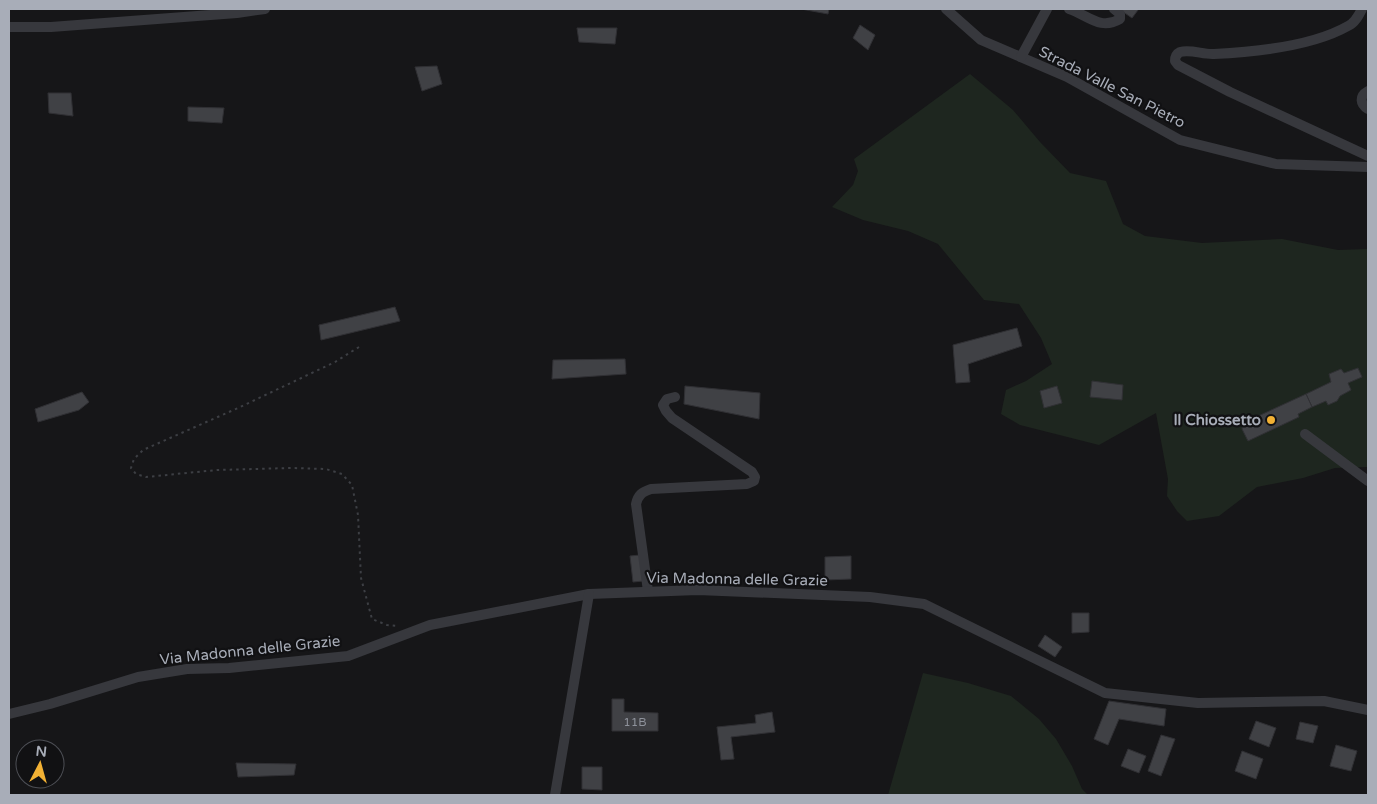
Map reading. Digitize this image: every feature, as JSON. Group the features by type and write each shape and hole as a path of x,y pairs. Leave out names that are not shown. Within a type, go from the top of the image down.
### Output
{"street":[{"path":"9,27 51,27 265,9"},
{"name":"Strada Valle San Pietro","path":"946,9 982,40 1067,77 1180,140 1276,164 1368,167"},
{"path":"1021,57 1047,9"},
{"path":"1069,9 1100,24 1108,24 1120,19 1120,14 1114,9"},
{"path":"1362,9 1350,26 1317,39 1264,50 1212,55 1179,52 1176,55 1175,61 1178,65 1230,92 1368,156"},
{"path":"1368,90 1361,98 1362,103 1368,109"},
{"path":"648,591 636,504 638,497 643,492 651,489 747,484 754,481 755,477 752,472 672,418 664,405 667,399 675,397"},
{"path":"1305,434 1368,481"},
{"name":"Via Madonna delle Grazie","path":"9,714 50,704 138,677 187,669 229,668 348,656 430,625 589,594 698,590 870,597 924,604 1105,693 1198,704 1324,701 1368,710"},
{"path":"555,795 589,594"}],"path":[{"path":"359,347 326,366 238,408 143,450 134,459 130,468 136,474 146,477 216,470 291,468 326,469 342,474 352,485 358,515 361,578 372,619 387,625 404,627 410,632"}],"shaded area":[{"path":"970,74 1013,110 1070,173 1106,181 1123,224 1145,236 1202,243 1282,239 1338,250 1368,249 1368,467 1335,468 1303,478 1257,487 1219,516 1187,521 1177,511 1167,496 1168,479 1156,413 1099,445 1020,425 1001,414 1006,390 1026,381 1052,364 1041,338 1019,304 984,300 938,244 908,231 863,220 832,207 853,185 858,171 854,159"},
{"path":"923,673 968,683 1011,696 1039,719 1056,739 1072,766 1082,789 1088,795 888,795"}],"building":[{"path":"801,9 829,9 828,14"},
{"path":"1119,9 1135,9 1138,10 1132,18"},
{"path":"860,25 875,35 868,50 853,38"},
{"path":"577,28 617,28 615,44 579,42"},
{"path":"437,66 442,84 422,91 415,67"},
{"path":"48,93 71,93 73,116 49,113"},
{"path":"188,107 224,108 222,123 188,121"},
{"path":"395,307 400,321 321,340 319,325"},
{"path":"1017,328 1022,346 968,364 970,382 956,383 953,345"},
{"path":"625,359 626,374 552,379 553,360"},
{"path":"1358,368 1362,377 1348,383 1351,390 1340,396 1337,401 1328,405 1326,401 1312,407 1306,394 1331,382 1329,374 1341,369 1344,373"},
{"path":"1092,381 1123,385 1122,400 1090,397"},
{"path":"685,386 760,393 759,419 684,404"},
{"path":"1057,386 1062,403 1044,408 1040,391"},
{"path":"82,392 89,402 79,410 38,422 35,409"},
{"name":"Il Chiossetto","path":"1306,394 1312,407 1298,414 1299,417 1248,441 1242,429 1243,423"},
{"path":"640,555 643,581 633,582 630,556"},
{"path":"851,556 851,579 825,580 825,557"},
{"path":"1072,613 1089,613 1089,632 1072,633"},
{"path":"1045,635 1062,647 1055,657 1038,646"},
{"path":"612,699 624,699 624,712 658,713 658,731 612,731"},
{"path":"1109,701 1166,709 1164,726 1119,719 1108,745 1094,739"},
{"path":"772,712 775,732 731,737 734,759 721,760 717,727 756,723 755,715"},
{"path":"1256,721 1276,728 1269,747 1249,739"},
{"path":"1300,722 1318,726 1313,743 1296,739"},
{"path":"1161,735 1175,739 1161,776 1148,771"},
{"path":"1336,745 1357,751 1351,771 1330,766"},
{"path":"1128,749 1146,756 1139,773 1121,766"},
{"path":"1242,751 1263,759 1256,779 1235,771"},
{"path":"236,763 296,764 294,775 238,777"},
{"path":"582,767 602,767 602,790 582,789"}],"place":[{"name":"Il Chiossetto","path":"1271,420"}]}
